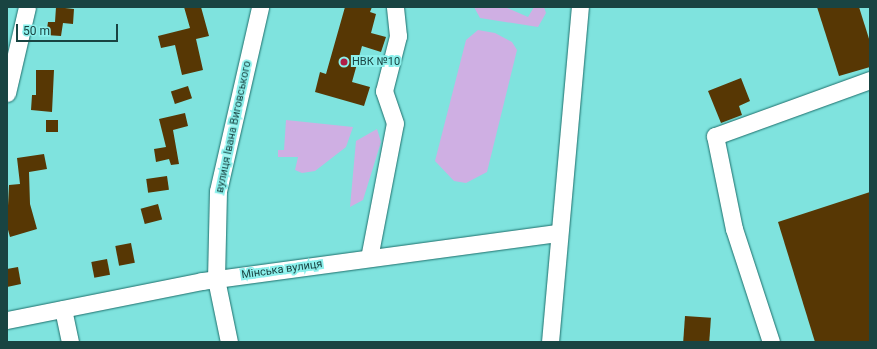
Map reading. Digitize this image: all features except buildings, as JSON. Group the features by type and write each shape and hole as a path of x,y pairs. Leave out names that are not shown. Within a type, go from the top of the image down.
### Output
{"street":[{"path":"7,93 28,7"},
{"name":"вулиця Івана Виговського","path":"229,342 216,279 218,191 260,7"},
{"path":"369,258 395,123 384,91 398,36 395,7"},
{"path":"550,342 558,233 580,7"},
{"path":"771,342 734,229 715,136 870,80"},
{"name":"Мінська вулиця","path":"7,320 216,279 558,233"},
{"path":"63,309 70,342"}],"shaded area":[{"path":"474,7 505,7 528,17 534,7 544,7 546,13 538,27 480,18"},
{"path":"478,30 495,33 512,42 517,50 487,172 466,183 454,181 435,161 466,40"},
{"path":"286,120 353,127 346,147 315,171 302,173 295,170 298,157 278,157 278,150 284,150"},
{"path":"377,129 381,142 363,200 350,207 356,141"}],"place":[{"name":"НВК №10","path":"344,62"}]}
